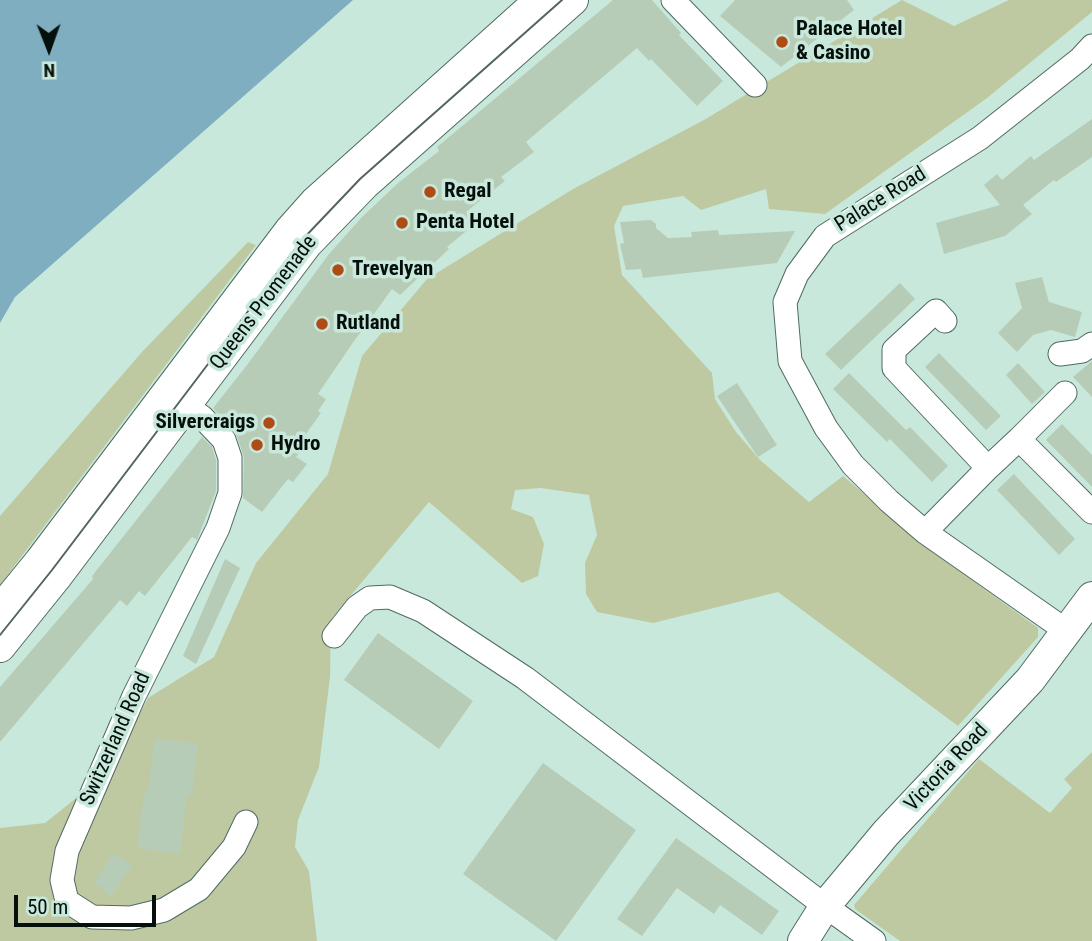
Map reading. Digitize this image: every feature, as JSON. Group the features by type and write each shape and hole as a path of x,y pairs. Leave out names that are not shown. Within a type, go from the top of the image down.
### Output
{"main road":[{"name":"Queens Promenade","path":"0,647 58,575 290,230 315,202 540,0"},
{"name":"Queens Promenade","path":"0,610 332,217 394,157 573,0"},
{"name":"Victoria Road","path":"803,941 825,906 886,833 1030,680 1092,597"}],"street":[{"path":"673,0 755,85"},
{"name":"Palace Road","path":"1068,632 925,532 853,465 826,428 790,361 785,302 797,274 825,236 980,138 1080,60 1092,46"},
{"path":"945,321 936,311 894,350 894,368 988,468"},
{"path":"1060,354 1082,351 1092,344"},
{"path":"925,532 1065,393"},
{"name":"Switzerland Road","path":"176,400 202,417 224,440 230,458 230,493 218,528 134,696 67,851 62,880 67,901 92,917 131,918 164,910 199,889 234,847 246,822"},
{"path":"1019,439 1092,512"},
{"path":"334,636 356,607 370,598 390,597 424,611 525,678 874,941"}],"green space":[{"path":"902,0 954,26 1009,0 1092,0 1092,12 987,98 825,214 769,209 766,189 701,210 683,196 623,206 614,226 622,275 712,373 715,399 736,432 760,460 809,502 843,476 929,549 1038,628 1038,637 958,726 778,592 653,623 597,612 586,594 585,563 597,535 589,495 541,488 515,490 511,509 533,517 544,544 538,576 522,583 429,502 331,619 330,677 319,767 298,820 295,847 309,871 317,941 0,941 0,828 45,823 110,771 148,698 214,657 256,563 328,474 362,356 427,279 573,189 704,120"},
{"path":"248,242 256,245 0,585 0,516 142,352"},
{"path":"1092,752 1092,941 900,941 855,909 854,905 979,759 1050,813 1072,788 1064,779"}],"water":[{"path":"0,0 353,0 15,297 0,323"}],"building":[{"path":"613,0 652,0 681,33 679,35 723,81 697,106 637,48 526,142 534,152 501,177 505,181 466,212 475,224 447,247 449,249 400,295 392,289 352,344 318,394 326,399 318,411 321,413 303,438 308,442 296,457 307,464 293,482 288,479 262,512 243,498 244,458 237,436 213,408 329,254 361,218 398,183 439,151 437,147"},
{"name":"Palace Hotel & Casino","path":"735,0 847,0 854,10 781,67 720,16"},
{"path":"1092,119 1092,157 1056,182 1054,180 1023,205 1032,214 1005,236 944,254 936,223 1000,205 984,185 997,174 1002,180 1031,156 1034,160"},
{"path":"651,220 668,238 692,237 691,232 718,230 719,235 795,231 777,263 643,278 641,269 626,270 620,244 624,243 620,222"},
{"path":"1042,277 1049,302 1082,312 1075,337 1051,330 1033,335 1017,352 998,333 1022,308 1015,283"},
{"path":"900,283 915,299 841,370 825,354"},
{"path":"939,353 1001,416 986,430 925,367"},
{"path":"1092,361 1092,397 1073,377"},
{"path":"1018,363 1045,392 1032,404 1006,375"},
{"path":"849,373 906,430 910,427 948,466 932,482 890,439 887,442 833,389"},
{"path":"737,383 777,445 758,457 717,396"},
{"path":"1062,424 1092,455 1092,487 1046,440"},
{"path":"202,437 212,447 216,460 216,491 197,540 192,537 145,596 139,591 127,606 120,600 0,742 0,687 93,579 92,576"},
{"path":"1014,474 1075,539 1059,555 997,490"},
{"path":"225,559 240,568 196,664 183,656"},
{"path":"378,633 473,701 439,749 344,680"},
{"path":"155,738 198,744 192,796 187,796 180,854 137,848"},
{"path":"543,763 636,830 556,941 463,874"},
{"path":"676,838 779,911 762,935 720,905 714,914 677,888 642,936 617,919"},
{"path":"114,853 132,865 111,897 94,882"}],"tram line":[{"path":"0,635 302,240 360,179 562,0"}],"place":[{"name":"Palace Hotel & Casino","path":"782,42"},
{"name":"Regal","path":"430,192"},
{"name":"Penta Hotel","path":"402,223"},
{"name":"Trevelyan","path":"338,270"},
{"name":"Rutland","path":"322,324"},
{"name":"Silvercraigs","path":"269,423"},
{"name":"Hydro","path":"257,445"}]}
